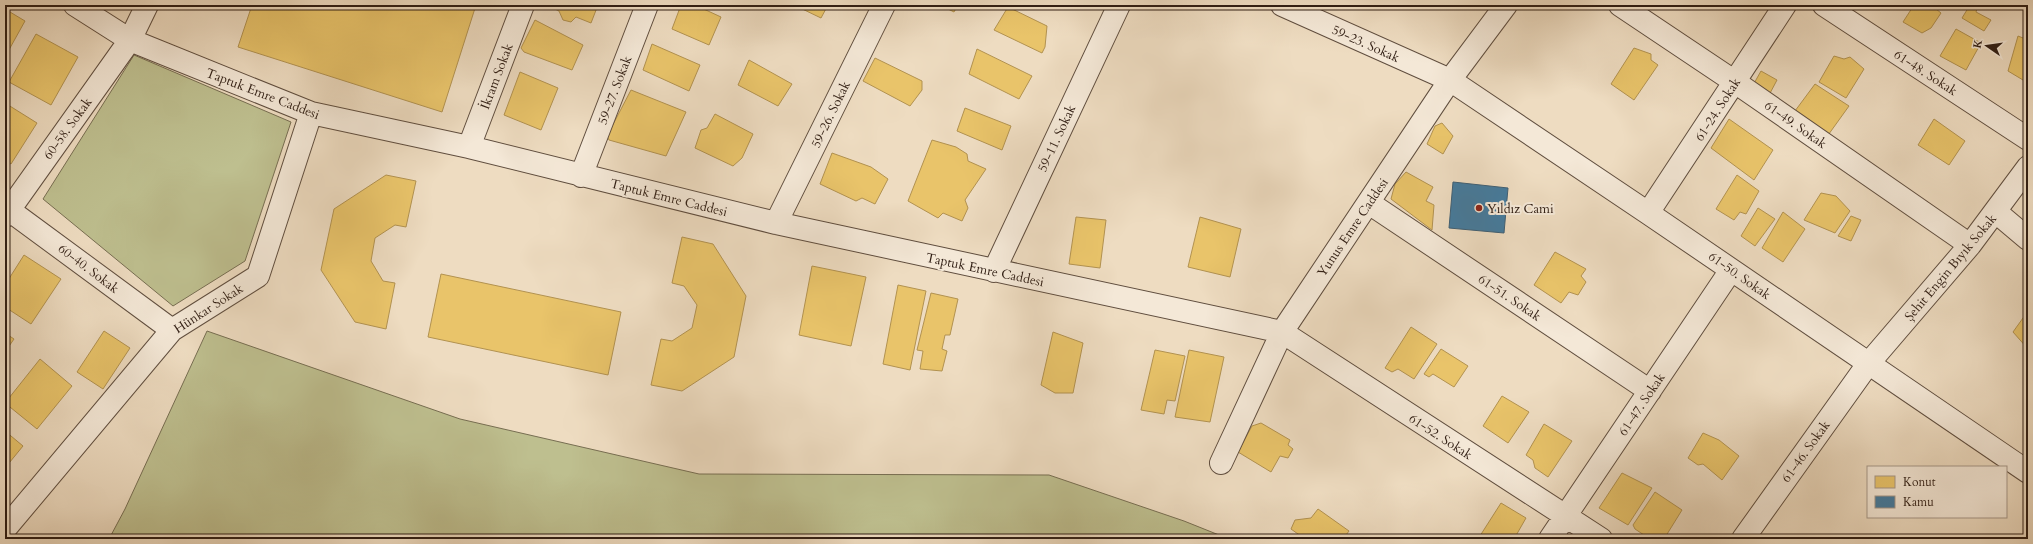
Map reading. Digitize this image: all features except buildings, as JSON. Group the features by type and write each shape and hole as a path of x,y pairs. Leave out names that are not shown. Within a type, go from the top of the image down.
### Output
{"street":[{"name":"Taptuk Emre Caddesi","path":"75,5 130,40 311,113 469,147 581,176 776,223 1282,332"},
{"name":"60-58. Sokak","path":"6,211 130,40 147,5"},
{"name":"İkram Sokak","path":"469,147 523,5"},
{"name":"59-27. Sokak","path":"581,176 647,5"},
{"name":"59-26. Sokak","path":"776,223 884,5"},
{"name":"59-11. Sokak","path":"994,271 1118,5"},
{"name":"59-23. Sokak","path":"1282,5 1450,80"},
{"name":"Yunus Emre Caddesi","path":"1221,463 1282,332 1450,80 1506,5"},
{"name":"61-49. Sokak","path":"1620,5 1735,82 1970,245"},
{"name":"61-24. Sokak","path":"1648,213 1786,5"},
{"name":"61-48. Sokak","path":"1824,5 2028,139"},
{"name":"61-50. Sokak","path":"1450,80 2028,472"},
{"name":"Hünkar Sokak","path":"5,529 172,330 258,276 311,113"},
{"name":"Şehit Engin Bıyık Sokak","path":"1868,364 1970,245 2028,168"},
{"name":"61-51. Sokak","path":"1369,203 1650,390"},
{"name":"60-40. Sokak","path":"6,211 172,330"},
{"path":"1996,212 2028,239"},
{"name":"61-47. Sokak","path":"1550,539 1731,270"},
{"name":"61-52. Sokak","path":"1282,332 1601,539"},
{"name":"61-46. Sokak","path":"1743,539 1868,364"}],"green space":[{"path":"134,55 291,122 245,261 173,306 43,199"},
{"path":"207,331 460,419 699,474 1049,475 1184,521 1229,539 109,539 125,509"}],"place":[{"name":"Yıldız Cami","path":"1479,208"}]}
